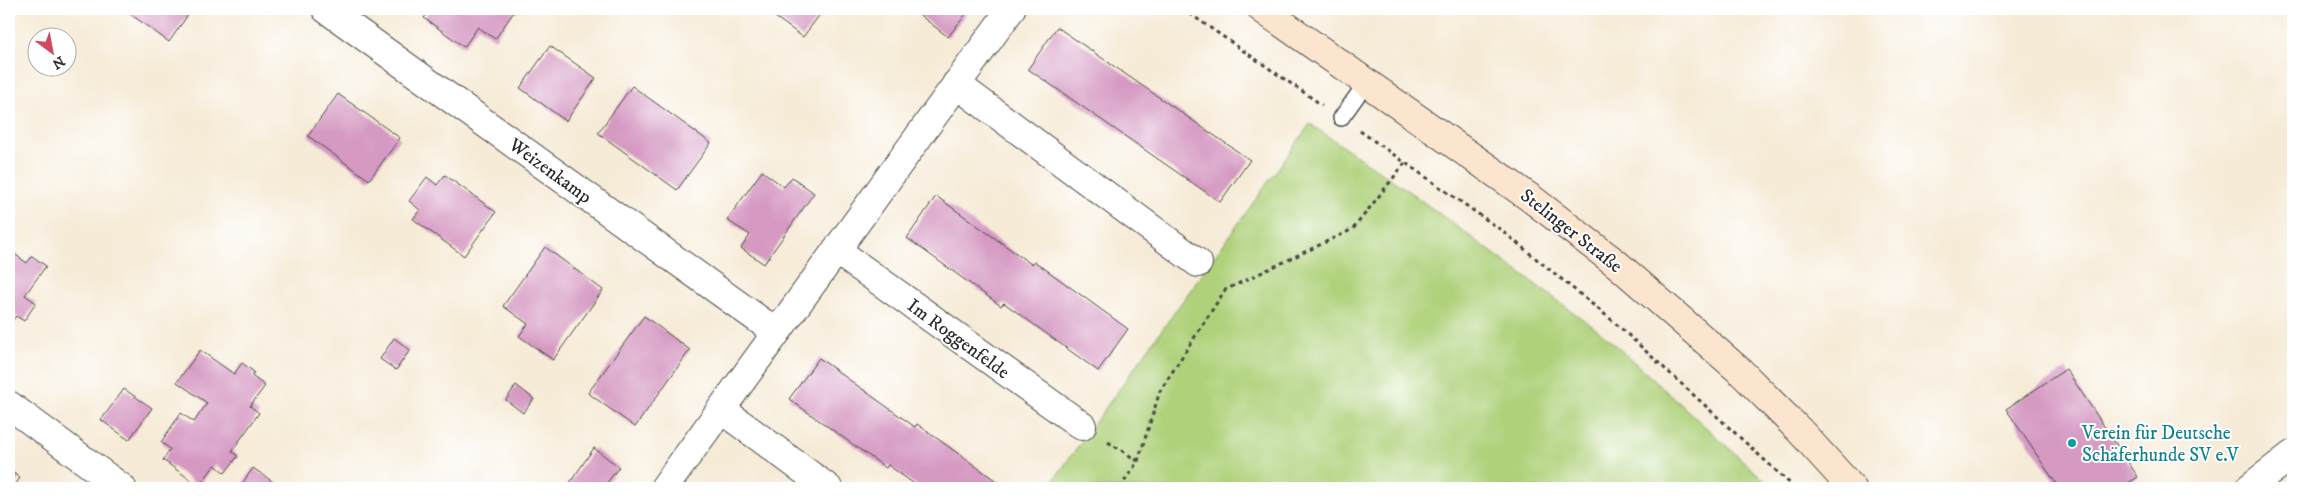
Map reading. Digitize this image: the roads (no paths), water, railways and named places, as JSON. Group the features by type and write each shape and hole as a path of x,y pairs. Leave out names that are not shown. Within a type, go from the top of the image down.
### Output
{"main road":[{"name":"Stelinger Straße","path":"1262,9 1529,197 1617,264 1741,372 1800,431 1852,488"}],"street":[{"name":"Weizenkamp","path":"326,9 776,332"},
{"path":"664,488 1011,9"},
{"path":"956,84 1198,263"},
{"name":"Im Roggenfelde","path":"836,250 1082,426"},
{"path":"9,405 108,484"},
{"path":"722,410 828,488"},
{"path":"2249,488 2293,454"}],"lane":[{"path":"1341,118 1367,82"}],"place":[{"name":"Verein für Deutsche Schäferhunde SV e.V","path":"2072,443"}]}
